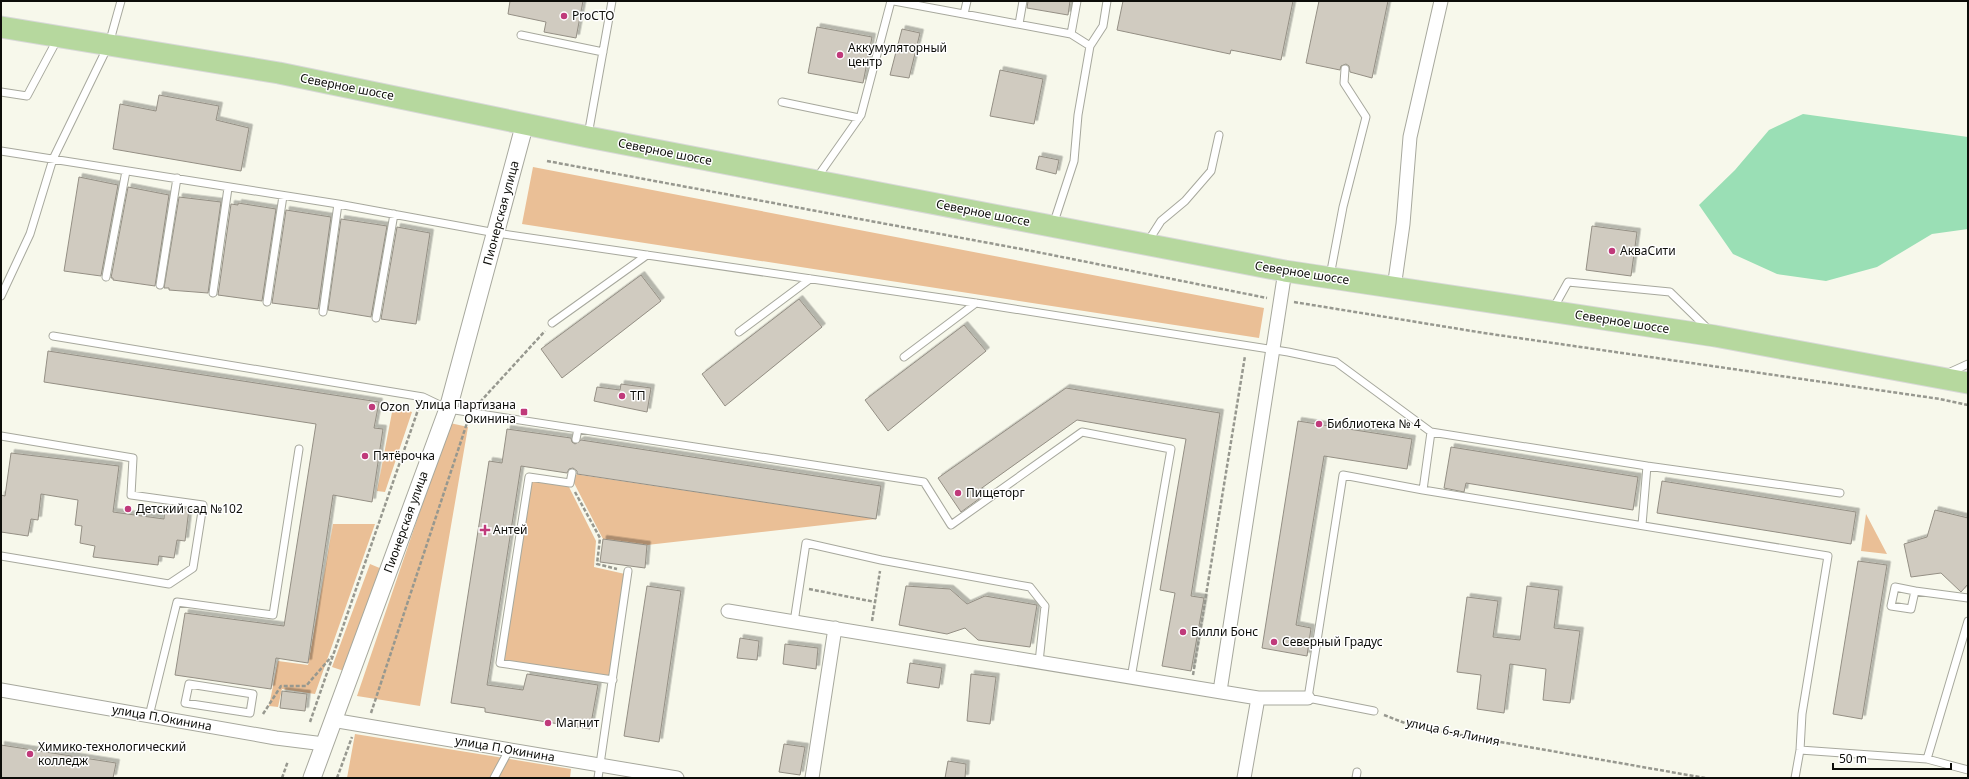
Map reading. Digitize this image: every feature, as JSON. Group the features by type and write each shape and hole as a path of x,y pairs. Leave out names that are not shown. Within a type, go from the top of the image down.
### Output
{"main road":[{"name":"Северное шоссе","path":"1,27 278,73 588,137 1285,271 1715,336 1968,384"}],"street":[{"path":"1394,288 1403,224 1410,137 1441,1"},
{"name":"Пионерская улица","path":"312,778 332,720 448,409 525,123"},
{"path":"1220,692 1285,271"},
{"path":"728,611 1258,698 1308,698"},
{"path":"812,778 835,628"},
{"name":"улица П.Окинина","path":"1,690 276,738 324,744"},
{"path":"1244,778 1258,698"},
{"name":"улица П.Окинина","path":"332,720 508,750 599,772 677,778"}],"lane":[{"path":"1,296 30,234 53,159 109,44 121,1"},
{"path":"588,137 612,1"},
{"path":"815,181 859,118 892,1 909,2 1071,34 1090,46"},
{"path":"964,14 967,1"},
{"path":"1019,24 1023,1"},
{"path":"1071,34 1077,1"},
{"path":"1053,227 1074,161 1078,115 1090,46 1103,26 1107,1"},
{"path":"521,35 603,52"},
{"path":"1,92 26,96 60,36"},
{"path":"1330,278 1343,207 1366,117 1344,83 1344,69"},
{"path":"782,102 859,118"},
{"path":"1145,244 1161,221 1185,201 1211,171 1218,135"},
{"path":"1,151 177,178 228,188 338,204 496,233 976,303 1272,350 1336,362 1431,432 1647,466 1840,493"},
{"path":"106,277 126,171"},
{"path":"160,285 177,178"},
{"path":"213,294 228,188"},
{"path":"268,302 284,196"},
{"path":"323,312 338,204"},
{"path":"376,318 394,214"},
{"path":"552,323 647,255"},
{"path":"739,332 810,279"},
{"path":"1551,312 1568,282 1670,292 1715,336"},
{"path":"904,357 976,303"},
{"path":"53,336 423,397 448,409 924,482 952,525 1082,432 1171,449 1131,678"},
{"path":"1937,377 1968,364"},
{"path":"576,439 578,429"},
{"path":"1423,490 1431,432"},
{"path":"1,436 133,458 131,495 203,505 193,568 169,584 1,556"},
{"path":"149,716 177,602 273,616 299,449"},
{"path":"1642,525 1647,466"},
{"path":"572,474 570,483 529,477 500,663 613,680"},
{"path":"1374,711 1308,698 1343,475 1423,490 1828,556 1802,714 1800,750 1795,778"},
{"path":"794,622 806,543 881,560 1030,588 1045,606 1039,662"},
{"path":"599,772 628,571"},
{"path":"1915,591 1968,598"},
{"path":"1927,759 1968,622"},
{"path":"189,684 253,694 250,713 186,703 189,684"},
{"path":"494,778 508,750"},
{"path":"1800,750 1927,759 1968,770"}],"path":[{"path":"547,161 1032,250 1281,300 1484,333 1940,399 1968,406"},
{"path":"370,714 471,412 552,323"},
{"path":"1192,687 1246,346"},
{"path":"310,722 423,397"},
{"path":"570,483 600,538 597,564 628,571"},
{"path":"870,634 881,560"},
{"path":"799,587 875,602"},
{"path":"263,714 282,686 306,686 334,654"},
{"name":"улица 6-я Линия","path":"1374,711 1415,727 1705,778"},
{"path":"337,778 354,732"},
{"path":"282,778 288,761"}],"shaded area":[{"path":"1803,114 1968,137 1968,229 1932,234 1877,267 1826,281 1777,274 1733,254 1699,205 1735,170 1769,130"},
{"path":"533,167 1264,308 1259,338 522,224"},
{"path":"393,407 412,412 385,492 377,491"},
{"path":"450,423 468,427 420,706 357,696"},
{"path":"574,474 876,519 647,545 603,539 573,481"},
{"path":"531,480 568,485 596,541 594,567 625,574 610,677 503,661"},
{"path":"1866,514 1887,554 1861,551"},
{"path":"333,524 375,524 315,694 282,689 278,707 269,706 278,661 308,665"},
{"path":"370,564 382,569 344,671 332,667"},
{"path":"355,734 571,769 570,778 347,778"}],"building":[{"name":"ProСТО","path":"510,1 583,1 576,38 544,32 546,22 508,14"},
{"path":"1028,1 1070,1 1068,15 1027,8"},
{"path":"1123,1 1293,1 1281,60 1231,50 1230,54 1117,30"},
{"path":"1319,1 1388,1 1372,78 1350,72 1349,66 1346,64 1341,66 1340,70 1306,63"},
{"path":"817,27 872,37 863,83 808,73"},
{"path":"902,29 920,33 909,78 890,75"},
{"path":"1000,70 1043,79 1034,124 990,116"},
{"path":"159,95 219,106 216,120 249,128 241,171 113,149 120,104 156,111"},
{"path":"1039,156 1059,160 1056,174 1036,169"},
{"path":"79,177 118,185 101,276 64,271"},
{"path":"128,187 169,195 155,286 113,280 113,278 111,278"},
{"path":"179,197 221,202 208,293 169,290 169,288 164,288"},
{"path":"238,203 276,209 262,301 218,295 231,204 238,205"},
{"path":"286,210 331,217 318,309 272,303"},
{"path":"341,219 387,226 371,317 328,310"},
{"name":"АкваСити","path":"1592,226 1637,232 1631,276 1586,270"},
{"path":"397,227 430,233 416,324 381,319"},
{"path":"641,275 661,301 562,378 541,349"},
{"path":"799,299 822,327 725,406 702,374"},
{"path":"964,325 986,351 888,431 865,400"},
{"path":"48,351 379,402 374,428 383,429 372,502 333,495 308,663 276,658 271,689 175,675 185,613 284,626 316,424 44,382"},
{"name":"ТП","path":"621,384 651,388 647,412 594,401 597,387 620,390"},
{"path":"1066,388 1220,413 1191,596 1204,598 1191,671 1162,666 1175,593 1160,590 1186,439 1077,420 979,490 983,496 961,512 938,478"},
{"path":"1298,421 1412,439 1407,469 1324,456 1296,625 1311,628 1307,656 1262,648"},
{"path":"507,429 571,438 572,442 575,444 581,440 881,486 876,519 577,474 577,471 573,468 569,469 567,473 521,466 487,685 523,690 527,674 598,685 590,729 485,712 485,708 451,703 489,461 502,463"},
{"path":"1451,447 1638,477 1633,510 1466,483 1464,492 1444,488"},
{"path":"11,453 119,466 113,512 164,519 165,506 189,509 185,541 177,540 174,558 159,556 158,565 93,557 95,546 80,543 82,526 75,525 78,500 41,494 38,520 31,519 28,536 1,532 1,495 5,496"},
{"path":"1662,481 1856,512 1851,544 1657,513"},
{"path":"1935,510 1968,518 1968,584 1961,592 1941,573 1911,577 1904,544 1927,537"},
{"path":"603,539 647,545 645,568 600,562"},
{"path":"1858,561 1887,565 1862,719 1833,714"},
{"path":"647,586 681,591 659,742 624,736"},
{"path":"906,586 950,589 967,604 985,596 1037,605 1030,647 978,640 965,628 947,634 899,625"},
{"path":"1527,586 1559,590 1554,628 1580,631 1570,703 1543,700 1546,669 1510,664 1504,713 1477,709 1481,675 1457,672 1467,597 1498,601 1493,637 1520,640"},
{"path":"740,638 759,641 757,660 737,658"},
{"path":"785,644 818,648 816,669 783,664"},
{"path":"910,663 942,668 939,688 907,683"},
{"path":"971,674 996,677 990,724 967,721"},
{"path":"282,691 307,694 305,711 280,708"},
{"path":"784,744 805,747 800,775 779,772"},
{"name":"Химико-технологический колледж","path":"1,745 116,763 113,778 1,778"},
{"path":"948,761 966,764 965,778 945,778"}],"place":[{"name":"ProСТО","path":"564,16"},
{"name":"Аккумуляторный центр","path":"840,55"},
{"name":"АкваСити","path":"1612,251"},
{"name":"ТП","path":"622,396"},
{"name":"Ozon","path":"372,407"},
{"name":"Улица Партизана Окинина","path":"524,412"},
{"name":"Библиотека № 4","path":"1319,424"},
{"name":"Пятёрочка","path":"365,456"},
{"name":"Пищеторг","path":"958,493"},
{"name":"Детский сад №102","path":"128,509"},
{"name":"Антей","path":"485,530"},
{"name":"Билли Бонс","path":"1183,632"},
{"name":"Северный Градус","path":"1274,642"},
{"name":"Магнит","path":"548,723"},
{"name":"Химико-технологический колледж","path":"30,754"}]}
